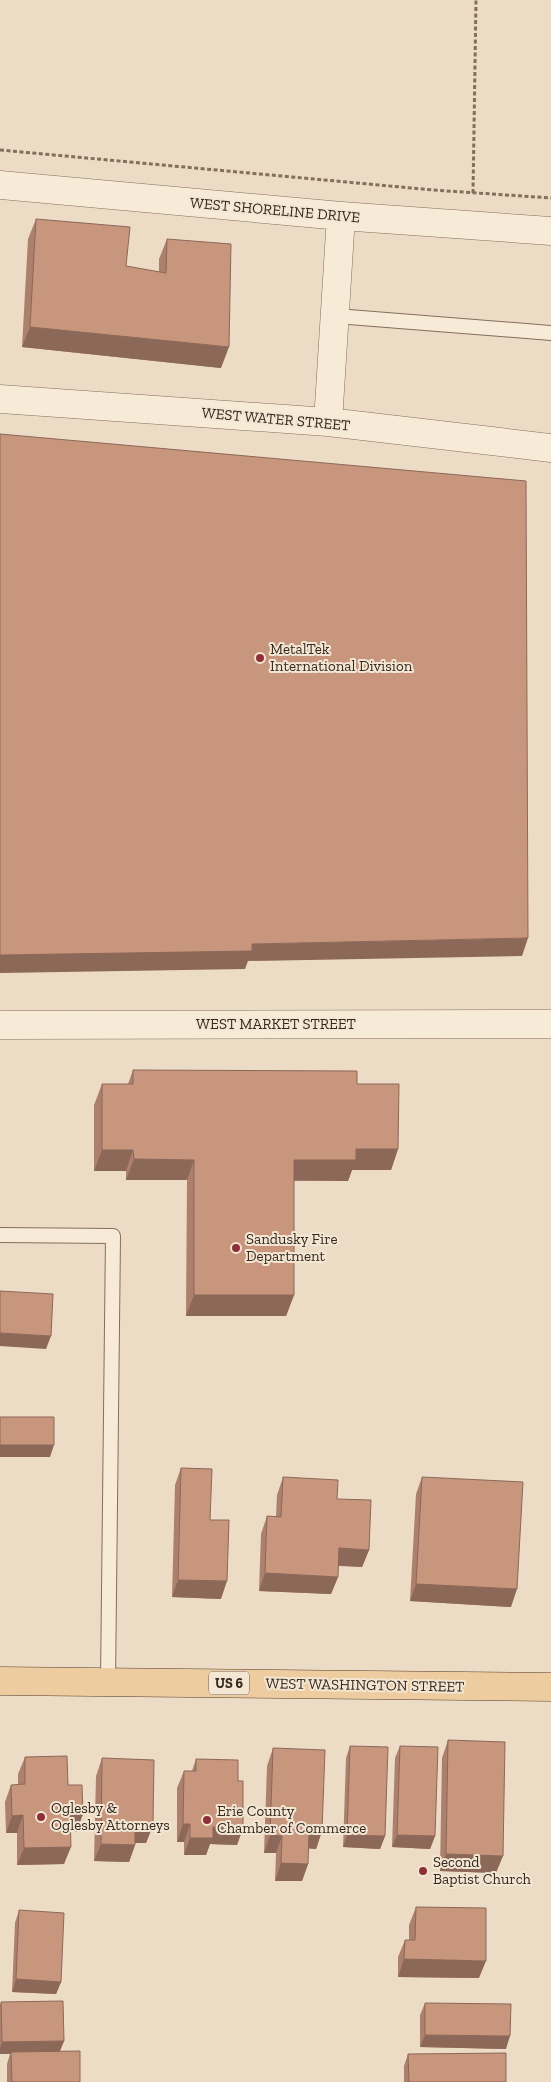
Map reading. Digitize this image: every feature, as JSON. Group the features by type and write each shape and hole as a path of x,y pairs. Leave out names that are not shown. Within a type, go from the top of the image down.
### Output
{"main road":[{"name":"WEST WASHINGTON STREET","path":"0,1681 551,1687"}],"street":[{"name":"WEST SHORELINE DRIVE","path":"0,185 341,216 551,231"},
{"path":"328,422 341,216"},
{"name":"WEST WATER STREET","path":"0,398 328,422 551,448"},
{"name":"WEST MARKET STREET","path":"0,1025 551,1024"}],"lane":[{"path":"336,316 551,333"},
{"path":"0,1235 113,1236 108,1682"}],"path":[{"path":"473,193 476,0"},
{"path":"0,150 473,193 551,198"}],"building":[{"path":"36,219 130,227 126,266 166,273 167,239 231,244 229,347 30,327"},
{"name":"MetalTek International Division","path":"0,434 526,481 528,938 252,944 252,951 0,955"},
{"name":"Sandusky Fire Department","path":"133,1070 357,1071 357,1084 399,1084 398,1149 356,1149 356,1160 294,1160 294,1295 194,1295 194,1160 134,1159 133,1150 102,1150 102,1084 133,1084"},
{"path":"0,1291 53,1294 51,1336 0,1333"},
{"path":"0,1417 54,1417 54,1445 0,1445"},
{"path":"181,1468 212,1469 210,1520 229,1520 227,1581 178,1580"},
{"path":"283,1477 338,1480 337,1499 371,1500 369,1550 339,1548 338,1577 265,1573 267,1516 281,1517"},
{"path":"422,1477 523,1482 517,1589 416,1584"},
{"path":"448,1740 505,1742 503,1856 446,1854"},
{"path":"350,1746 388,1747 385,1836 347,1835"},
{"path":"400,1746 438,1747 435,1836 397,1835"},
{"path":"273,1748 325,1750 322,1831 309,1831 308,1864 281,1863 282,1836 270,1835"},
{"name":"Oglesby & Oglesby Attorneys","path":"67,1756 68,1785 82,1785 83,1814 70,1815 71,1847 24,1848 23,1815 12,1816 11,1785 25,1784 25,1757"},
{"path":"102,1758 154,1760 153,1825 135,1825 135,1845 101,1844"},
{"name":"Erie County Chamber of Commerce","path":"196,1759 238,1760 238,1781 243,1781 243,1828 213,1827 213,1838 190,1838 190,1824 183,1824 184,1771 196,1771"},
{"path":"416,1907 486,1908 486,1961 404,1959 405,1940 415,1940"},
{"path":"19,1910 64,1913 61,1982 16,1979"},
{"path":"63,2001 64,2041 2,2042 1,2002"},
{"path":"425,2003 511,2004 510,2036 425,2035"},
{"path":"80,2051 80,2082 12,2082 11,2052"},
{"path":"506,2053 506,2082 409,2082 408,2054"}],"place":[{"name":"MetalTek International Division","path":"260,658"},
{"name":"Sandusky Fire Department","path":"236,1248"},
{"name":"Oglesby & Oglesby Attorneys","path":"41,1817"},
{"name":"Erie County Chamber of Commerce","path":"207,1820"},
{"name":"Second Baptist Church","path":"423,1871"}]}
